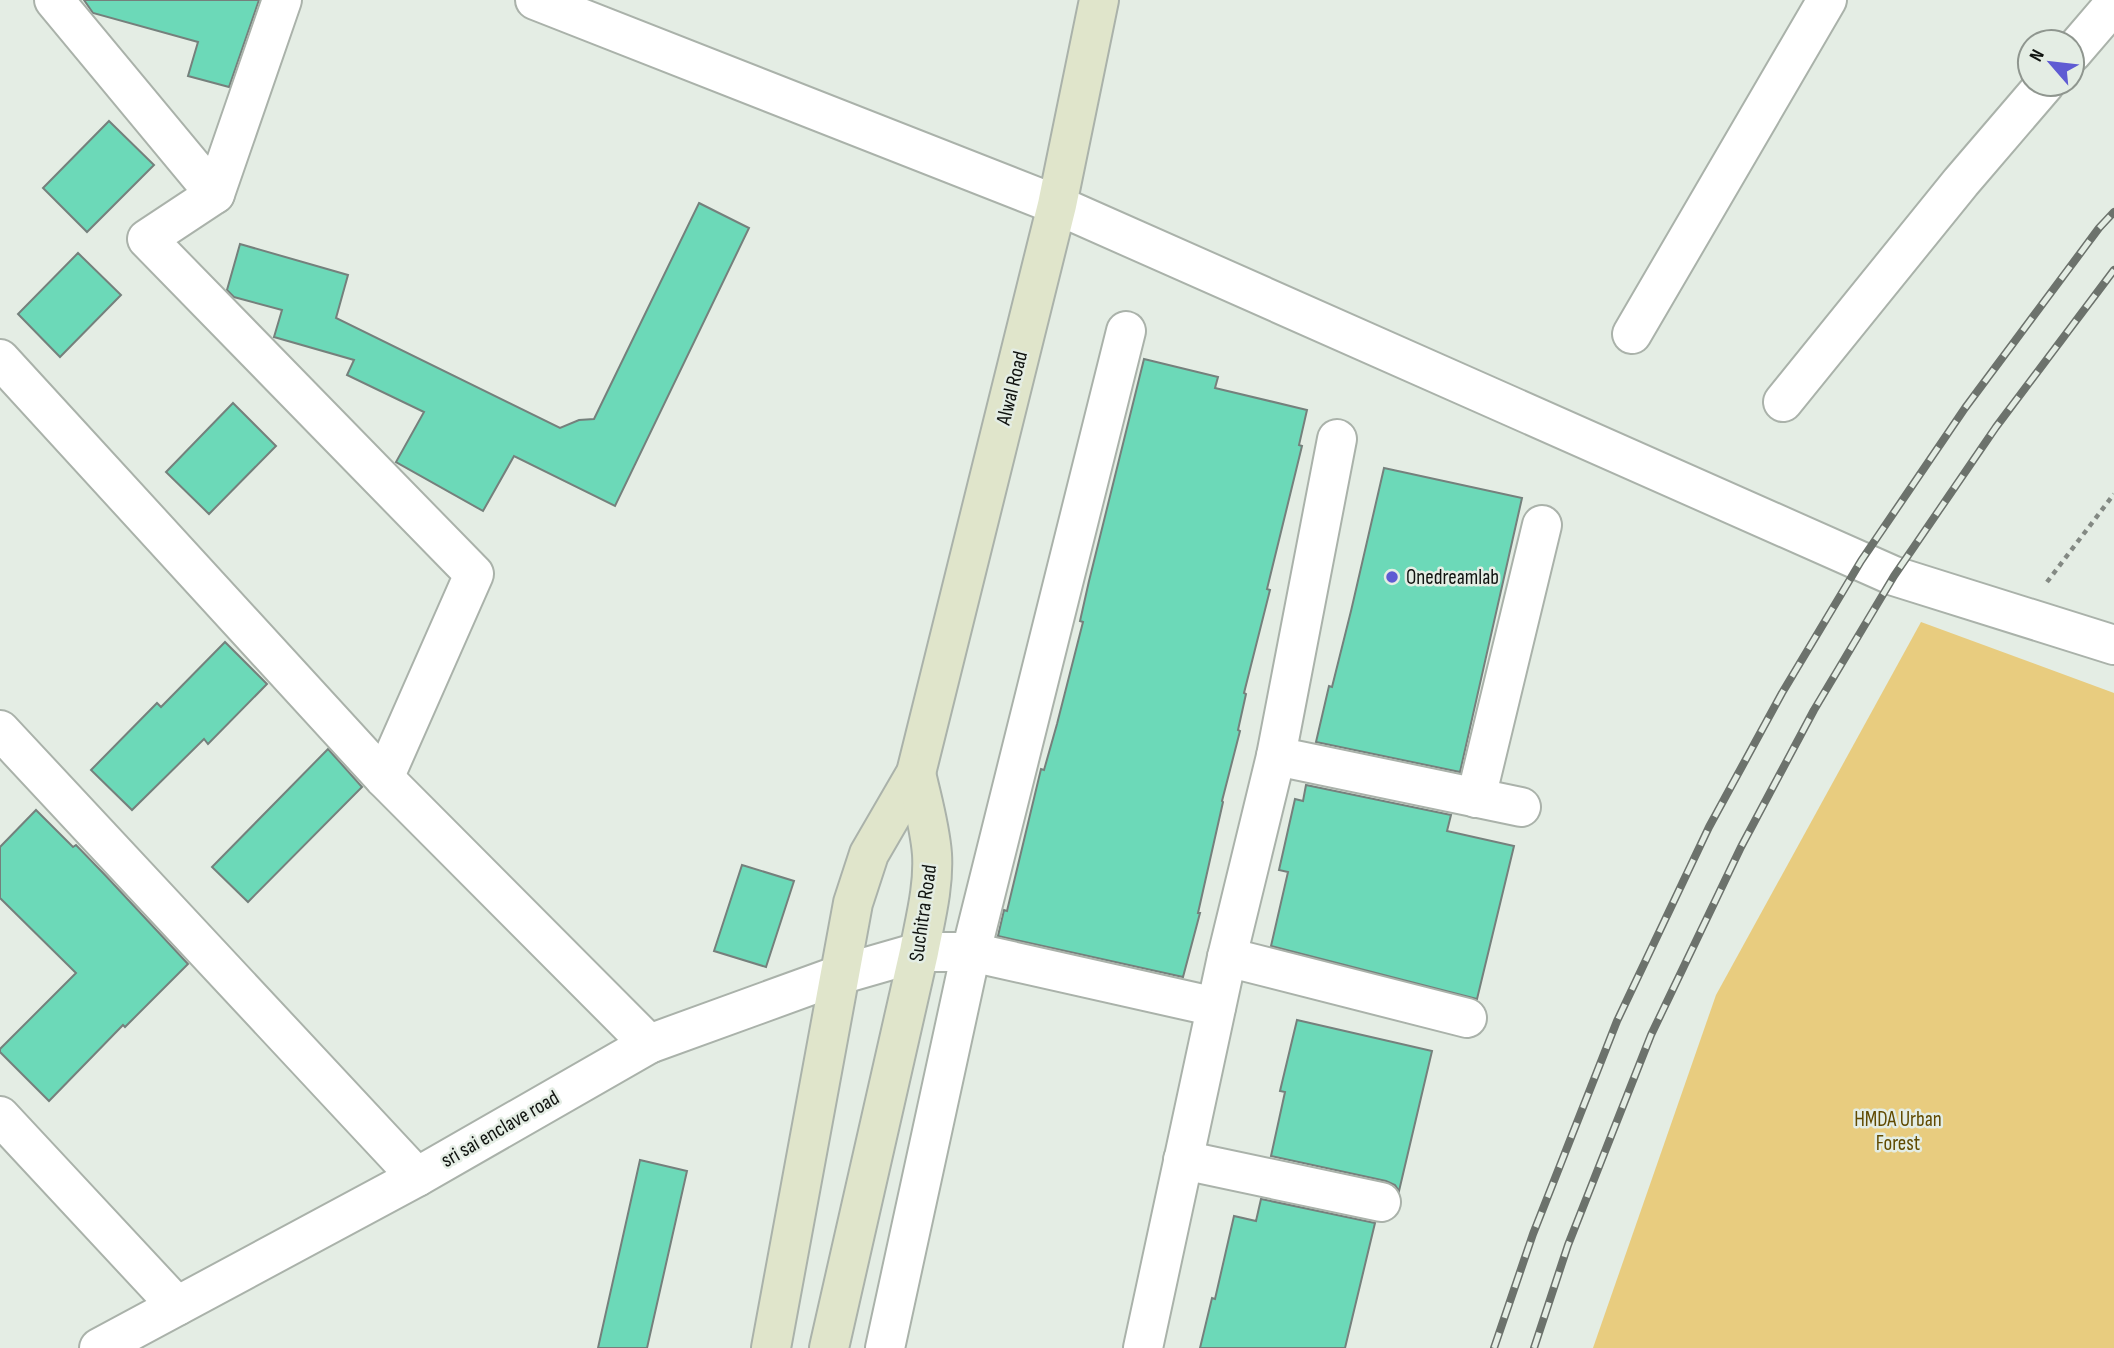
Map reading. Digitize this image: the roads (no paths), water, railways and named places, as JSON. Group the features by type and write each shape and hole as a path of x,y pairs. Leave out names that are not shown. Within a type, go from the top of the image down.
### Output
{"main road":[{"name":"Alwal Road","path":"916,773 1057,205 1099,0"},
{"name":"Suchitra Road","path":"829,1348 930,894 932,856 928,823 916,773"},
{"path":"771,1348 853,904 869,854 916,773"}],"street":[{"path":"54,0 215,194"},
{"path":"282,0 215,194 147,239 474,574 384,778"},
{"path":"535,0 1057,205 1894,576 2114,645"},
{"path":"1632,334 1827,0"},
{"path":"2086,36 2114,4"},
{"path":"1783,402 1961,182 2033,98"},
{"path":"885,1348 971,952 1126,331"},
{"path":"0,359 384,778 649,1044"},
{"path":"1143,1348 1227,957 1276,757 1337,439"},
{"path":"1476,798 1542,525"},
{"path":"0,730 417,1177"},
{"path":"1276,757 1521,807"},
{"name":"sri sai enclave road","path":"99,1348 417,1177 649,1044 839,975 919,952 971,952 1216,1007"},
{"path":"1227,957 1466,1018"},
{"path":"0,1116 177,1306"},
{"path":"1183,1160 1381,1202"}],"railway":[{"path":"1494,1348 1533,1234 1617,1021 1709,827 1782,693 1861,561 1965,408 2099,228 2114,212"},
{"path":"1534,1348 1568,1245 1651,1035 1741,847 1814,710 1894,576 1996,427 2114,270"}],"place":[{"name":"Onedreamlab","path":"1392,577"}],"park label":[{"name":"HMDA Urban Forest","path":"1898,1131"}]}
